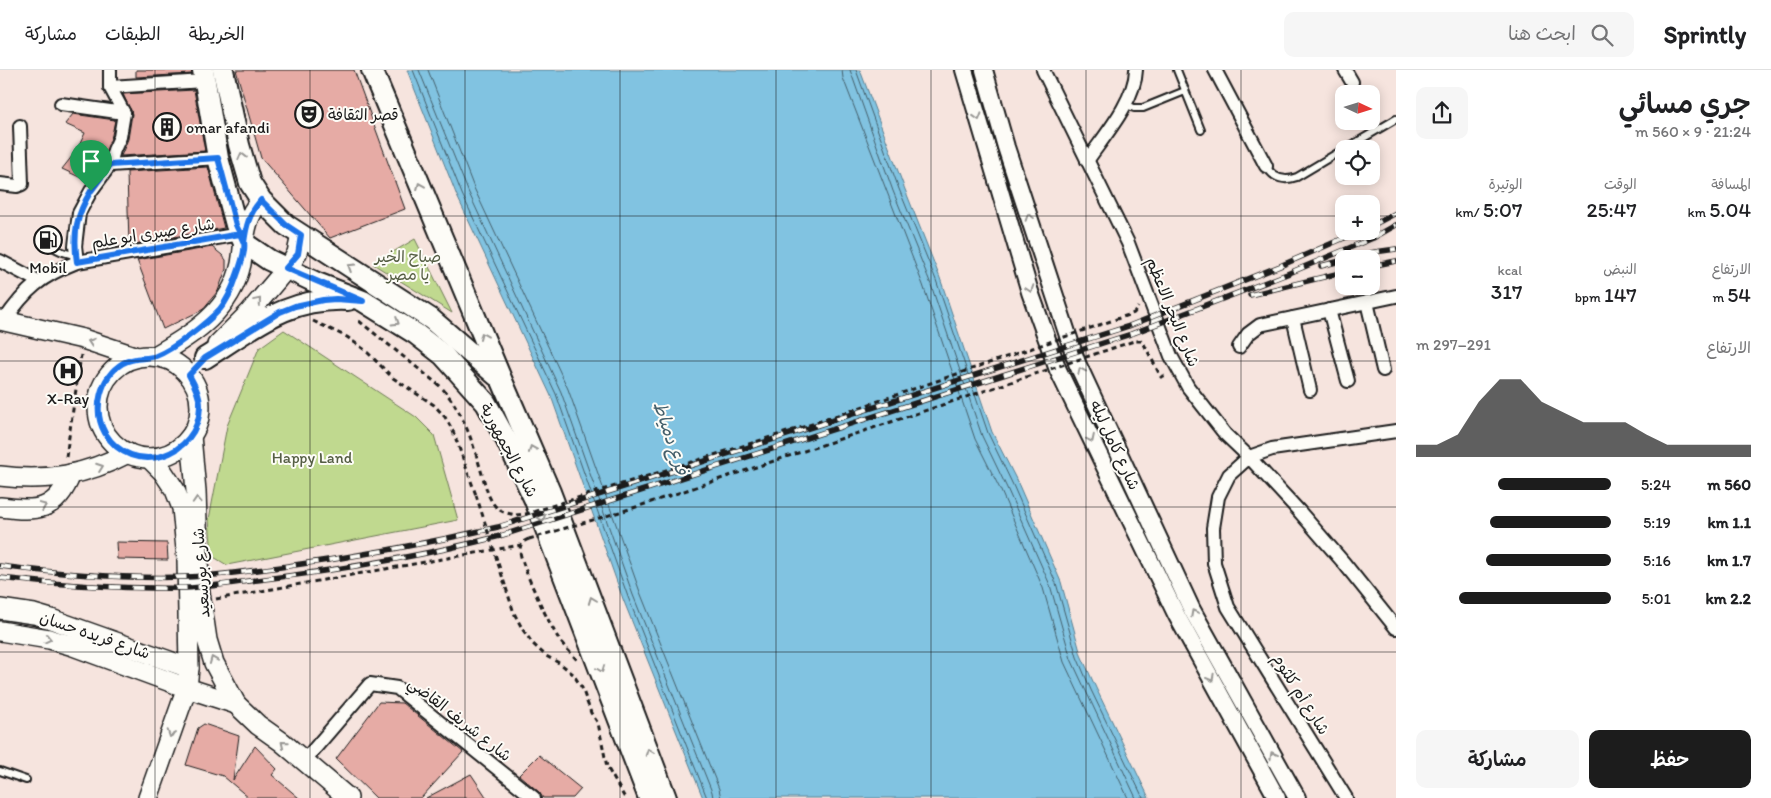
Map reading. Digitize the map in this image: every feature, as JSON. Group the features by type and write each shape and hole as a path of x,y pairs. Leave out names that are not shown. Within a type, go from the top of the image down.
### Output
{"main road":[{"name":"شارع الجمهورية","path":"223,70 244,165 250,183 261,200 286,225 431,319 460,342 502,381 550,492 666,798"},
{"path":"372,70 502,381"},
{"path":"204,76 218,158 236,225 242,239"},
{"path":"2,321 83,339 146,357 174,362 189,375 197,389 200,405 198,421 191,436 179,448 165,456 138,457 115,445 105,432 99,418 98,402 102,387 110,374 122,363 146,357 190,334 221,308 233,288 240,267 242,239 247,220 252,209 261,200"},
{"path":"189,375 249,313 298,254 301,235"},
{"name":"شارع الجمهورية","path":"242,239 269,260 358,309 416,334 443,355 486,404 507,441 534,498 649,798"},
{"path":"205,358 266,319 295,306 329,300 358,309"},
{"name":"شارع بورسعيد","path":"191,436 196,491 198,581 201,602 210,654 236,704"},
{"path":"0,476 38,478 86,472 108,464 128,453"},
{"name":"شارع بورسعيد","path":"148,798 187,688 189,668 187,559 182,508 175,490 163,472 149,458"},
{"path":"0,507 28,510 43,507 56,500 66,488 67,475"},
{"name":"شارع فريده حسان","path":"0,609 34,614 189,668"},
{"name":"شارع فريده حسان","path":"0,631 49,639 73,646 236,704"},
{"path":"236,704 258,725 348,798"}],"street":[{"path":"77,258 76,228 79,213 91,191 110,165 120,136 124,113 110,88 110,70"},
{"name":"شارع كامل ليله","path":"964,70 1030,292 1058,370 1177,616 1277,798"},
{"name":"شارع كامل ليله","path":"984,70 1006,147 1077,364 1192,610 1297,798"},
{"name":"شارع البحر الاعظم","path":"1043,70 1128,243 1168,348 1188,387 1225,434 1250,457 1344,563 1396,628"},
{"path":"1087,161 1125,104 1134,84 1136,70"},
{"path":"1215,70 1266,166"},
{"path":"1345,70 1352,82"},
{"path":"110,88 204,76"},
{"path":"61,104 124,113"},
{"path":"0,184 17,186 22,184 20,126"},
{"path":"110,165 218,158"},
{"name":"شارع صبرى ابو علم","path":"2,321 19,299 38,281 77,258 242,239"},
{"path":"0,261 38,281"},
{"path":"1239,346 1248,334 1260,325 1396,296"},
{"path":"1367,302 1383,370"},
{"path":"1329,310 1348,381"},
{"path":"1293,318 1310,390"},
{"path":"1250,457 1272,449 1396,431"},
{"name":"شارع أم كلثوم","path":"1250,457 1229,475 1218,497 1213,528 1214,563 1228,607 1346,798"},
{"name":"شارع شريف القاضي","path":"304,761 370,684 397,688 534,798"}],"lane":[{"path":"1177,70 1201,130"},
{"path":"1125,104 1134,108 1144,108 1185,91"},
{"path":"1360,140 1396,119"},
{"path":"1266,166 1275,177 1282,180 1290,179 1297,177 1335,154"},
{"path":"42,236 50,246 77,258"},
{"path":"0,771 26,780"}],"path":[{"path":"295,306 303,315 314,322 347,337 365,350 393,378 421,396 439,411 453,431 476,495 514,614 528,637 546,656 561,664 573,674 582,688 591,713 598,723 607,767 625,798"},
{"path":"358,309 448,395 462,416 493,506 503,513 516,515 526,514 803,427 1134,313 1138,307"},
{"path":"314,322 319,319"},
{"path":"67,475 83,339"},
{"path":"529,539 634,508 1134,341 1141,341 1144,344"},
{"path":"201,602 521,545"}],"green space":[{"name":"صباح الخير يا مصر","path":"415,239 452,313 373,264"},
{"name":"Happy Land","path":"284,330 416,417 434,435 458,520 227,565 212,556 209,519 227,426 259,348"}],"water":[{"name":"فرع دمياط","path":"407,70 860,70 940,278 992,432 1018,483 1061,582 1081,655 1149,798 703,798 623,599 551,396 457,196"}],"building":[{"path":"136,70 191,70 192,74 136,77"},
{"name":"قصر الثقافة","path":"236,70 354,70 405,209 330,238 261,158"},
{"name":"omar afandi","path":"194,90 205,151 121,156 128,139 132,114 123,94"},
{"path":"73,114 115,120 103,161 88,181 62,169 77,150 85,133 65,124"},
{"path":"208,167 224,228 129,245 127,172"},
{"path":"212,247 226,260 226,269 218,291 202,310 163,329 137,260"},
{"path":"116,542 167,543 168,560 117,559"},
{"path":"379,702 402,703 463,752 421,798 376,798 336,759"},
{"path":"204,724 239,736 233,780 255,746 277,769 272,775 299,798 249,798 223,776 186,765 198,728"},
{"path":"539,755 581,789 573,798 543,798 539,792 519,775"},
{"path":"471,774 487,798 426,798"}],"railway":[{"path":"1380,221 1396,213"},
{"path":"0,578 46,583 139,588 216,586 413,556 500,536 1131,334 1287,274 1373,238 1396,225"},
{"path":"0,566 116,577 209,576 362,554 498,527 1129,326 1280,266 1339,240"},
{"path":"1380,251 1396,249"},
{"path":"1380,264 1396,261"},
{"path":"1321,266 1335,262"},
{"path":"1250,295 1335,274"}],"place":[{"name":"قصر الثقافة","path":"309,114"},
{"name":"omar afandi","path":"167,127"},
{"name":"Mobil","path":"48,240"},
{"name":"X-Ray","path":"68,371"}],"route":[{"path":"91,191 79,213 76,228 75,246 77,262 240,234 244,243 247,220 252,209 261,200 272,214 301,235 298,254 286,268 317,283 363,301 336,299 308,302 295,306 266,319 205,358 189,375 197,389 200,405 198,421 191,436 179,448 165,456 149,458 138,457 128,453 115,445 105,432 99,418 98,402 102,387 110,374 122,363 137,357 155,356 173,346 206,322 221,308 233,288 240,267 244,243 240,234 236,225 218,158 110,165 91,191"}]}
